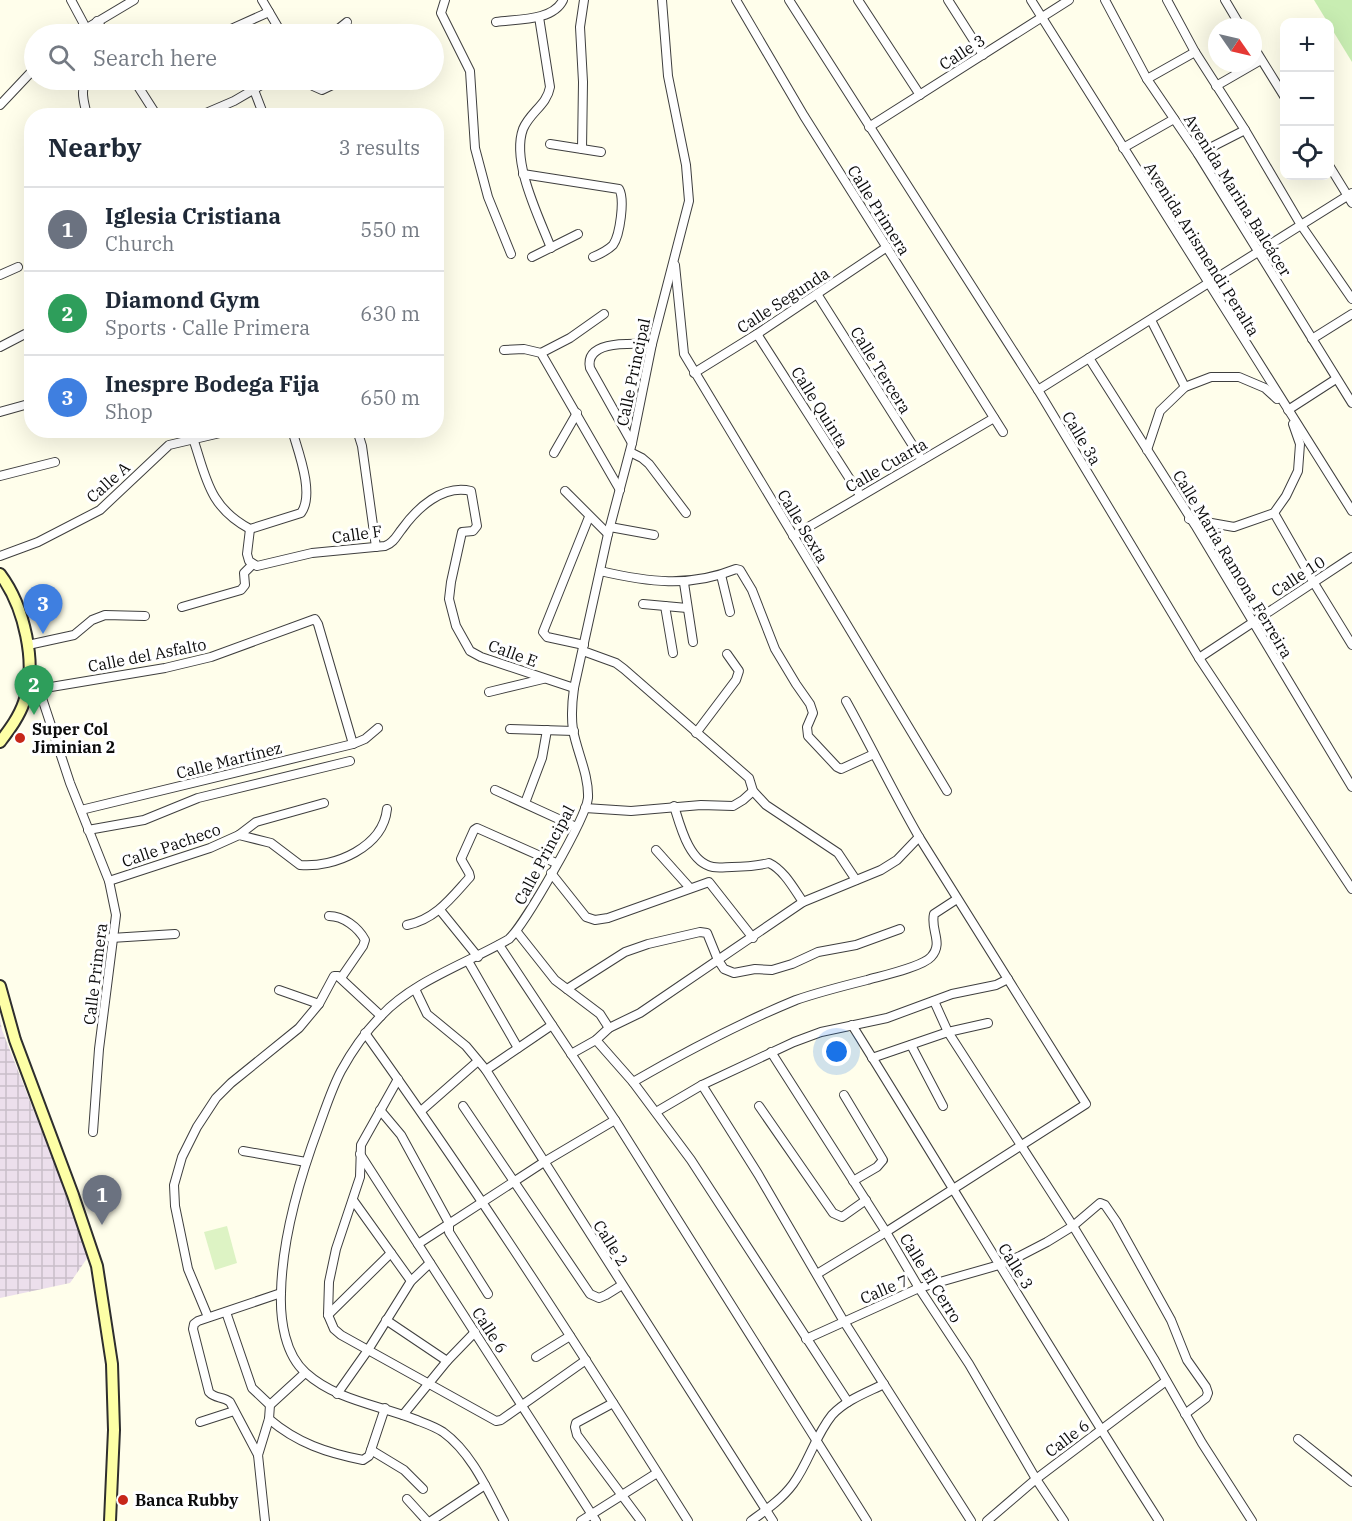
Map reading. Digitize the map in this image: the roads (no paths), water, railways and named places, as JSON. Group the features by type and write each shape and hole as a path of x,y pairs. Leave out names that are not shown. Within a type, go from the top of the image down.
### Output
{"main road":[{"path":"0,574 10,587 22,618 33,688 0,742"},
{"path":"0,986 15,1040 74,1195 97,1266 112,1364 114,1430 110,1521"}],"street":[{"path":"71,0 84,24"},
{"path":"92,24 134,0"},
{"path":"262,0 276,24"},
{"path":"445,0 441,13 470,72 475,148 480,168 488,197 511,254"},
{"path":"496,22 538,16 558,9 563,0"},
{"path":"582,149 583,82 580,27 584,0"},
{"name":"Calle Principal","path":"504,1521 485,1485 460,1447 449,1437 431,1425 337,1394 305,1372 286,1338 281,1293 287,1240 306,1162 340,1072 365,1033 381,1016 415,989 478,957 517,932 585,808 587,788 572,712 574,688 609,531 630,452 652,344 689,201 668,76 662,0"},
{"name":"Calle Primera","path":"736,0 804,116 1003,432"},
{"name":"Calle 3a","path":"789,0 1038,390 1199,658 1352,889"},
{"path":"858,0 920,95"},
{"path":"948,0 983,55"},
{"name":"Avenida Arismendi Peralta","path":"1031,0 1352,511"},
{"name":"Calle 3","path":"869,127 1069,0"},
{"name":"Avenida Marina Balcácer","path":"1105,0 1147,78 1198,154 1352,403"},
{"path":"1167,0 1195,52 1245,130 1301,225 1352,299"},
{"path":"1225,0 1236,18"},
{"path":"242,24 268,12"},
{"path":"538,16 550,87 548,96 522,133 523,174 551,248"},
{"path":"1147,78 1195,52"},
{"path":"1262,60 1280,89"},
{"path":"1216,86 1241,72"},
{"path":"0,105 24,80"},
{"path":"83,90 86,108"},
{"path":"140,90 152,108"},
{"path":"216,108 254,90 261,108"},
{"path":"1123,148 1174,119"},
{"path":"1198,154 1245,130"},
{"path":"550,144 601,152"},
{"path":"523,174 619,189 622,192 622,211 617,238 604,251 592,257"},
{"path":"1038,390 1301,225 1351,197 1334,174"},
{"path":"532,257 578,234"},
{"name":"Calle Segunda","path":"694,373 886,248"},
{"name":"Calle Sexta","path":"674,261 684,354 947,791"},
{"path":"0,275 18,267"},
{"name":"Calle Tercera","path":"818,294 922,460"},
{"path":"504,350 524,349 541,353 570,338 604,314"},
{"path":"1312,339 1352,314"},
{"path":"1151,320 1185,387"},
{"name":"Calle Quinta","path":"757,334 860,495"},
{"path":"0,347 24,335"},
{"path":"632,443 588,361 590,355 600,348 624,344 652,344"},
{"path":"541,353 620,490"},
{"name":"Calle María Ramona Ferreira","path":"1089,358 1253,621 1352,787"},
{"path":"1147,450 1160,411 1185,387 1211,377 1239,377 1265,388 1288,410 1300,444 1298,471 1286,496 1274,513 1234,527 1190,519"},
{"path":"1288,410 1336,379"},
{"path":"0,412 24,405"},
{"path":"554,453 577,413"},
{"name":"Calle Cuarta","path":"793,536 994,418"},
{"name":"Calle A","path":"0,556 38,542 100,510 169,445 198,438"},
{"path":"194,439 205,480 215,497 231,517 250,528 301,513 306,507 305,473 294,438"},
{"path":"360,438 376,546"},
{"path":"630,452 649,464 686,513"},
{"path":"0,476 55,462"},
{"name":"Calle F","path":"252,565 257,566 312,553 392,543 406,522 426,502 450,492 467,490 473,494 477,526 473,531 466,531"},
{"path":"565,491 590,517 609,531 654,535"},
{"path":"1274,513 1352,645"},
{"path":"590,517 543,632 547,637 583,648 624,669 749,778 753,791 766,805 838,853 856,880"},
{"path":"182,607 241,591 244,585 244,573 252,565 247,554 250,528"},
{"name":"Calle E","path":"466,531 461,535 449,599 456,626 470,651 481,657 574,688"},
{"name":"Calle 10","path":"1199,658 1352,557"},
{"path":"600,571 654,581 684,583 738,569 752,590 775,649 810,704 813,713 807,727 808,736 841,769 874,754"},
{"path":"721,575 730,612"},
{"path":"684,583 693,642"},
{"path":"643,604 687,608"},
{"path":"665,606 673,653"},
{"path":"28,645 74,635 92,620 105,615 145,616"},
{"name":"Calle del Asfalto","path":"33,688 165,668 211,657 313,618 318,624 353,744"},
{"path":"696,733 736,680 739,671 727,654"},
{"path":"489,692 543,679"},
{"name":"Calle Primera","path":"33,688 109,881 116,915 111,938 99,1049 93,1132"},
{"path":"817,1274 1086,1104 919,837 846,701"},
{"name":"Calle Martínez","path":"81,810 353,744 365,739 378,728"},
{"path":"510,729 574,731"},
{"path":"525,803 542,758 547,730"},
{"path":"88,830 144,820 198,798 350,761"},
{"path":"495,790 576,827"},
{"path":"585,808 631,811 674,806 733,806 753,791"},
{"path":"239,835 256,822 324,803"},
{"path":"674,806 684,838 692,851 711,867 756,866 769,863 782,874 803,902"},
{"name":"Calle Pacheco","path":"109,881 210,848 239,835 271,843 300,865 333,861 349,855 374,839 386,821 387,809"},
{"path":"408,925 418,923 440,910 470,877 461,859 476,829 556,863"},
{"path":"571,1054 596,1040 609,1028 640,1013 803,902 897,860 919,837"},
{"path":"656,850 690,888"},
{"path":"711,867 709,882 753,938"},
{"path":"551,873 586,917 595,920 608,918 709,882"},
{"path":"633,1082 690,1050 797,1000 896,972 928,960 935,952 937,943 937,934 932,922 934,915 957,899"},
{"path":"440,910 478,957"},
{"path":"329,916 340,917 346,921 365,940 341,978"},
{"path":"567,989 625,952 648,944 700,932 707,933 724,969 734,973 755,969 772,970 818,952 856,945 900,929"},
{"path":"517,932 540,964 555,980 600,1014 609,1028"},
{"path":"111,938 176,934"},
{"path":"499,945 615,1120 867,1521"},
{"path":"468,961 518,1048"},
{"path":"208,1317 188,1269 175,1206 174,1185 182,1157 197,1127 216,1098 231,1083 299,1028 319,1004 332,978 337,975 341,978 381,1016"},
{"path":"656,1112 702,1085 771,1052 821,1032 887,1018 964,990 996,985 1008,979"},
{"name":"Calle 2","path":"415,989 427,1014 465,1046 486,1070 773,1521"},
{"path":"279,990 319,1004"},
{"path":"934,1001 948,1032 1073,1226 1251,1521"},
{"path":"872,1058 948,1032 988,1023"},
{"path":"486,1070 552,1025"},
{"name":"Calle 3","path":"852,1025 1159,1521"},
{"path":"365,1033 483,1203 688,1521"},
{"path":"596,1040 633,1082 703,1178 848,1402"},
{"path":"911,1045 944,1106"},
{"name":"Calle El Cerro","path":"771,1052 969,1364 1036,1479 1064,1521"},
{"path":"421,1111 478,1061"},
{"path":"399,1079 361,1145 360,1177 336,1249 329,1282 328,1315 334,1329 496,1421 501,1420 586,1360"},
{"path":"702,1085 843,1320 970,1521"},
{"path":"844,1095 883,1160 882,1164 854,1181"},
{"path":"463,1106 590,1294 599,1298 622,1285"},
{"path":"759,1106 832,1214 842,1217 866,1200"},
{"path":"380,1110 401,1135 449,1223 449,1232 488,1294"},
{"path":"418,1244 544,1162 615,1120"},
{"path":"243,1151 306,1162"},
{"name":"Calle 6","path":"359,1154 594,1518"},
{"path":"353,1200 411,1281"},
{"name":"Calle 7","path":"806,1339 843,1320 919,1288 999,1265 1047,1242 1073,1226 1100,1203 1105,1205 1116,1221 1150,1286 1171,1320 1187,1360 1209,1393 1185,1414"},
{"path":"328,1315 391,1253"},
{"path":"337,1394 368,1350 411,1281 430,1263"},
{"path":"266,1521 258,1455 228,1400 215,1397 208,1392 193,1329 196,1322 208,1317 281,1293"},
{"path":"226,1312 252,1388 270,1406"},
{"path":"386,1320 447,1361"},
{"path":"403,1415 447,1361 475,1332"},
{"path":"536,1357 570,1336"},
{"path":"258,1455 269,1419 270,1406 305,1372"},
{"name":"Calle 6","path":"987,1521 1036,1479 1166,1381"},
{"path":"751,1521 782,1497 794,1483 816,1439 833,1415 848,1402 884,1384"},
{"path":"613,1403 576,1423 575,1427 577,1435 641,1521"},
{"path":"269,1419 281,1429 315,1448 363,1460 369,1456 385,1408"},
{"path":"200,1422 234,1411"},
{"path":"1298,1439 1352,1482"},
{"path":"371,1450 404,1470 423,1489"},
{"path":"582,1521 594,1518 622,1495 657,1473"},
{"path":"406,1499 429,1521 485,1485"}],"place":[{"name":"Inespre Bodega Fija","path":"43,634"},
{"name":"Diamond Gym","path":"34,715"},
{"name":"Super Col Jiminian 2","path":"20,738"},
{"name":"Iglesia Cristiana","path":"102,1225"},
{"name":"Banca Rubby","path":"123,1500"}]}
